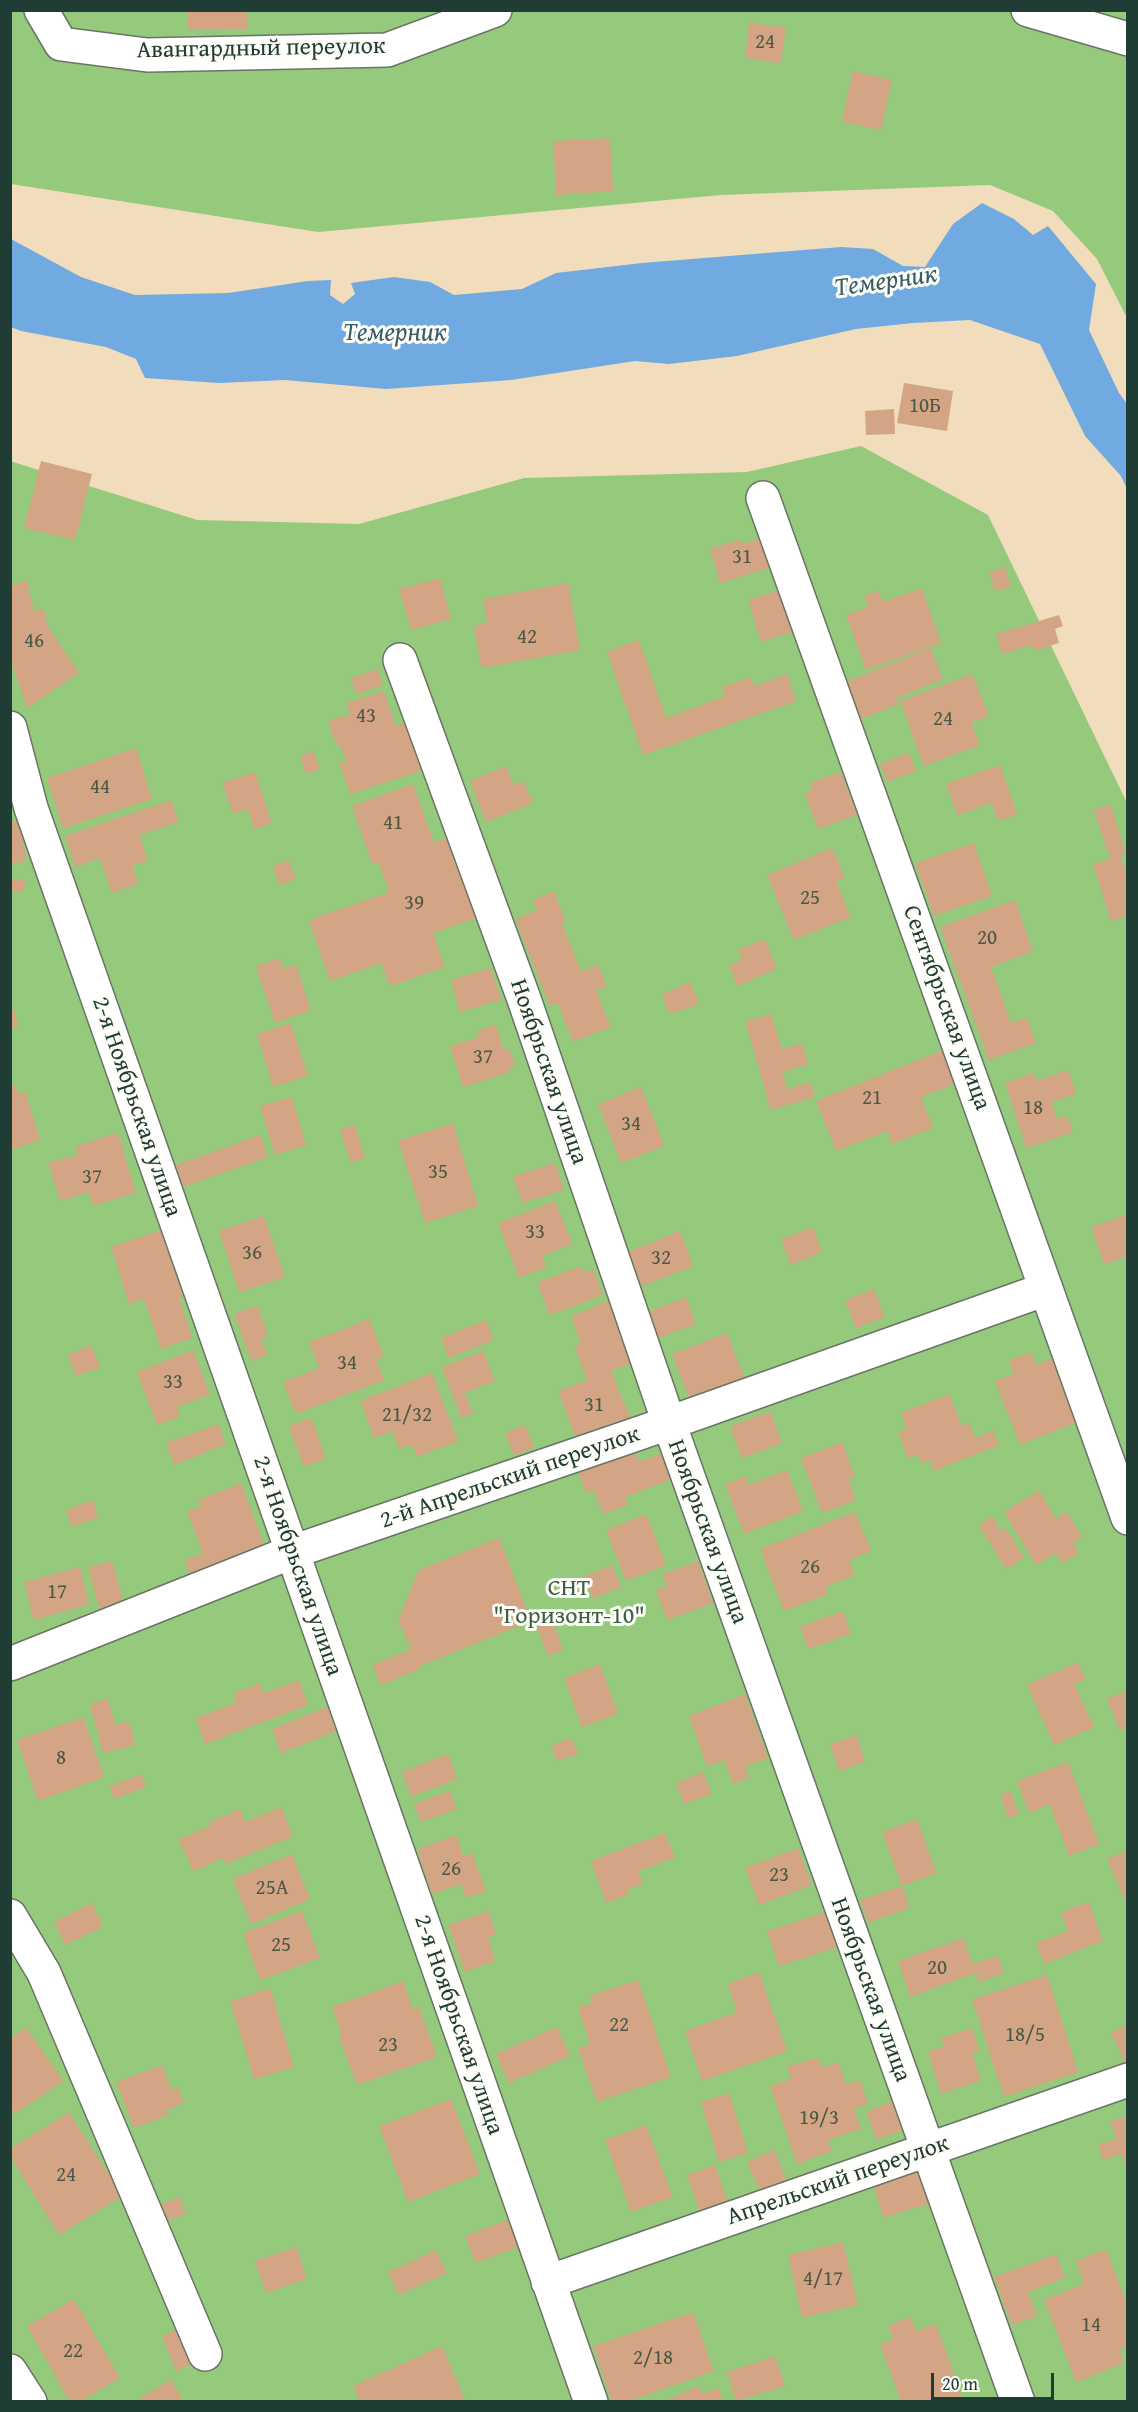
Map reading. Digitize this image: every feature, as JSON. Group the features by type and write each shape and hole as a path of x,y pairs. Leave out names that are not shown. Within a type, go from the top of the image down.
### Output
{"street":[{"name":"Авангардный переулок","path":"41,10 61,44 147,55 387,50 495,10"},
{"path":"1028,10 1128,39"},
{"name":"Сентябрьская улица","path":"763,498 1128,1518"},
{"name":"Ноябрьская улица","path":"400,660 524,999 669,1424 1018,2402"},
{"name":"2-я Ноябрьская улица","path":"10,728 31,808 591,2402"},
{"name":"2-й Апрельский переулок","path":"10,1664 292,1552 669,1424 1046,1289"},
{"path":"10,1916 44,1973 206,2354"},
{"name":"Апрельский переулок","path":"548,2282 1128,2080"},
{"path":"10,2371 30,2402"}],"green space":[{"path":"10,11 1127,11 1127,318 1097,259 1053,211 990,185 721,195 318,232 11,184"},
{"name":"СНТ \"Горизонт-10\"","path":"861,446 988,515 1127,803 1127,2401 11,2401 10,461 197,520 359,524 524,478 747,472"}],"water":[{"name":"Темерник","path":"982,203 1014,219 1033,235 1048,226 1096,284 1089,330 1119,393 1127,404 1127,489 1121,476 1085,436 1040,344 970,320 856,329 737,356 669,364 635,361 511,380 386,389 285,380 219,383 145,378 136,359 106,347 21,331 11,327 11,239 81,277 135,295 228,293 308,281 331,280 330,295 343,304 355,294 351,283 394,277 430,282 454,295 522,289 556,273 642,263 841,247 873,249 903,266 925,267 953,224"}],"building":[{"path":"188,10 247,10 248,29 188,30"},
{"path":"749,23 786,27 781,63 745,58"},
{"path":"853,71 892,80 881,130 842,122"},
{"path":"610,138 613,191 556,195 553,141"},
{"path":"904,383 953,391 947,431 897,423"},
{"path":"894,409 895,434 866,435 865,411"},
{"path":"41,461 92,474 75,540 24,528"},
{"path":"766,537 775,566 720,583 710,549 741,539 743,544"},
{"path":"1005,567 1011,587 995,591 989,572"},
{"path":"440,578 451,619 411,630 399,589"},
{"path":"27,581 34,611 44,609 47,625 79,673 27,708 10,658 10,585"},
{"path":"568,583 580,650 481,668 474,626 487,623 483,599"},
{"path":"922,588 941,643 866,670 846,615 868,607 864,596 879,591 883,602"},
{"path":"782,589 795,631 761,642 748,600"},
{"path":"1059,615 1063,626 1055,629 1059,643 1034,651 1032,645 1002,654 996,634"},
{"path":"639,640 666,718 725,696 722,687 751,677 754,686 787,674 796,701 643,755 607,652"},
{"path":"931,648 943,679 896,698 899,704 856,721 841,684"},
{"path":"378,669 383,685 356,694 351,678"},
{"path":"972,674 989,716 971,723 980,745 924,766 900,701"},
{"path":"384,691 396,726 407,722 423,770 350,794 339,763 346,761 340,744 336,745 328,721 350,714 346,703"},
{"path":"136,748 152,799 63,828 47,778"},
{"path":"313,751 320,769 306,774 300,756"},
{"path":"909,753 916,771 888,782 880,764"},
{"path":"1000,765 1017,814 998,821 992,803 957,815 946,784"},
{"path":"506,766 514,785 523,781 533,803 486,822 470,781"},
{"path":"255,772 272,823 254,829 247,809 233,814 222,783"},
{"path":"841,772 857,815 818,829 805,793 812,790 810,783"},
{"path":"413,784 434,843 452,836 479,917 433,933 445,967 390,986 381,963 330,981 309,920 389,892 379,862 372,864 352,806"},
{"path":"171,800 179,822 139,835 148,860 132,866 138,884 112,893 100,858 75,867 65,836"},
{"path":"1111,805 1126,854 1120,855 1128,879 1128,916 1111,921 1093,864 1110,859 1094,810"},
{"path":"21,821 26,862 10,863 10,822"},
{"path":"974,843 992,896 934,916 915,863"},
{"path":"832,848 845,878 836,881 851,917 794,940 767,875"},
{"path":"288,860 296,879 280,885 272,867"},
{"path":"10,879 25,880 24,891 10,891"},
{"path":"554,891 566,923 562,924 581,971 598,965 607,986 596,990 611,1027 573,1042 558,1003 550,1006 515,919 537,910 533,900"},
{"path":"1015,900 1033,951 991,967 1011,1023 1026,1017 1036,1043 989,1060 940,927"},
{"path":"765,939 777,969 737,986 729,965 742,960 738,950"},
{"path":"280,958 283,969 296,964 311,1010 275,1023 256,966"},
{"path":"491,968 501,1000 460,1012 451,980"},
{"path":"690,982 699,1004 670,1014 662,994"},
{"path":"14,1009 18,1026 10,1028 10,1010"},
{"path":"771,1014 782,1049 802,1043 808,1064 782,1072 787,1089 810,1082 815,1097 771,1110 745,1021"},
{"path":"291,1023 308,1076 273,1087 257,1034"},
{"path":"496,1025 503,1050 509,1048 515,1066 509,1068 510,1072 463,1087 450,1046 479,1037 477,1031"},
{"path":"943,1050 956,1083 921,1097 933,1128 892,1144 887,1131 836,1151 816,1101"},
{"path":"1068,1070 1076,1094 1052,1102 1057,1119 1067,1116 1073,1132 1026,1148 1005,1083 1033,1073 1036,1081"},
{"path":"15,1085 18,1093 25,1091 40,1140 10,1150 10,1087"},
{"path":"641,1087 664,1146 621,1163 598,1104"},
{"path":"292,1097 306,1145 275,1155 260,1106"},
{"path":"453,1123 478,1206 425,1223 398,1141"},
{"path":"355,1125 365,1158 351,1163 340,1129"},
{"path":"118,1133 136,1193 93,1206 89,1192 60,1201 48,1163 78,1155 75,1146"},
{"path":"260,1135 268,1157 180,1188 173,1166"},
{"path":"555,1163 564,1190 522,1203 513,1176"},
{"path":"555,1201 572,1244 542,1256 546,1267 519,1278 498,1223"},
{"path":"1128,1214 1128,1256 1104,1264 1091,1227"},
{"path":"264,1216 285,1277 239,1292 219,1231"},
{"path":"812,1227 822,1252 791,1265 781,1240"},
{"path":"160,1230 172,1263 180,1260 192,1294 179,1298 192,1338 161,1349 144,1299 129,1304 111,1247"},
{"path":"680,1231 693,1266 642,1286 628,1252"},
{"path":"580,1266 583,1272 593,1269 603,1295 550,1315 537,1283"},
{"path":"874,1289 885,1317 856,1328 845,1300"},
{"path":"686,1297 696,1324 656,1339 646,1313"},
{"path":"608,1301 635,1361 611,1371 631,1420 577,1442 558,1391 587,1380 574,1346 581,1344 571,1316"},
{"path":"257,1305 268,1336 261,1339 267,1355 252,1361 234,1314"},
{"path":"369,1319 384,1356 376,1359 384,1380 296,1414 283,1382 319,1368 309,1342"},
{"path":"486,1320 494,1340 449,1358 441,1338"},
{"path":"727,1333 746,1382 691,1403 672,1354"},
{"path":"91,1345 100,1367 76,1376 68,1355"},
{"path":"193,1350 210,1394 177,1407 180,1416 157,1425 137,1372"},
{"path":"483,1351 495,1381 465,1393 473,1413 461,1418 442,1367"},
{"path":"1031,1352 1036,1365 1053,1358 1079,1421 1020,1445 995,1381 1014,1374 1009,1361"},
{"path":"432,1373 458,1441 417,1457 412,1444 399,1449 392,1431 374,1438 360,1401"},
{"path":"949,1394 962,1426 969,1423 975,1438 993,1431 999,1445 934,1471 930,1460 921,1464 918,1454 908,1458 898,1432 907,1429 901,1413"},
{"path":"770,1411 782,1443 742,1458 730,1427"},
{"path":"311,1418 326,1458 304,1467 289,1426"},
{"path":"218,1424 226,1444 174,1465 166,1443"},
{"path":"525,1425 534,1447 514,1456 505,1433"},
{"path":"842,1442 855,1476 848,1479 856,1500 822,1513 801,1458"},
{"path":"633,1445 639,1462 665,1452 675,1478 625,1497 628,1505 603,1514 594,1490 586,1493 576,1466"},
{"path":"787,1470 803,1511 744,1534 725,1484 746,1476 749,1485"},
{"path":"241,1483 267,1552 192,1580 185,1560 203,1553 187,1512 201,1506 198,1500"},
{"path":"1039,1490 1056,1519 1067,1512 1082,1537 1073,1543 1079,1553 1062,1563 1056,1553 1036,1565 1004,1512"},
{"path":"93,1500 98,1517 72,1527 66,1510"},
{"path":"855,1512 871,1551 849,1560 855,1575 825,1587 828,1594 784,1611 760,1549"},
{"path":"646,1514 666,1565 626,1581 606,1530"},
{"path":"992,1516 1001,1531 1006,1528 1024,1558 1006,1569 979,1525"},
{"path":"499,1538 531,1621 418,1667 419,1669 381,1685 372,1665 411,1649 398,1620 419,1570"},
{"path":"112,1561 124,1604 100,1611 88,1567"},
{"path":"698,1561 713,1603 667,1620 656,1590 667,1586 663,1574"},
{"path":"612,1565 621,1587 593,1598 583,1577"},
{"path":"80,1567 89,1604 34,1620 24,1582"},
{"path":"843,1611 851,1634 808,1649 800,1627"},
{"path":"560,1612 564,1623 555,1627 563,1650 548,1656 535,1621"},
{"path":"1078,1662 1086,1679 1074,1684 1094,1727 1054,1745 1027,1685"},
{"path":"600,1664 618,1714 582,1727 564,1678"},
{"path":"299,1680 308,1705 205,1744 196,1718 236,1703 233,1694 260,1683 263,1693"},
{"path":"1128,1690 1128,1727 1120,1730 1107,1699"},
{"path":"745,1694 768,1758 745,1766 749,1777 733,1784 724,1760 707,1766 689,1716"},
{"path":"108,1699 115,1725 129,1721 135,1745 103,1753 90,1704"},
{"path":"327,1707 336,1731 281,1753 272,1729"},
{"path":"83,1717 104,1777 38,1801 17,1740"},
{"path":"856,1735 865,1762 839,1771 830,1744"},
{"path":"571,1738 578,1754 557,1761 551,1746"},
{"path":"448,1754 457,1779 411,1797 402,1772"},
{"path":"1068,1762 1099,1844 1069,1856 1050,1804 1029,1813 1017,1781"},
{"path":"703,1772 712,1794 684,1804 676,1783"},
{"path":"141,1774 146,1787 114,1799 110,1786"},
{"path":"450,1791 457,1809 421,1822 414,1804"},
{"path":"1010,1791 1019,1814 1008,1818 1000,1795"},
{"path":"281,1807 293,1836 226,1864 223,1858 193,1871 179,1839 210,1826 208,1823 240,1809 245,1822"},
{"path":"917,1819 936,1873 902,1886 882,1832"},
{"path":"665,1833 675,1858 638,1871 643,1884 627,1890 629,1894 606,1903 591,1861"},
{"path":"456,1835 463,1856 472,1853 486,1891 466,1898 461,1884 432,1894 417,1849"},
{"path":"798,1848 812,1885 759,1905 745,1868"},
{"path":"1128,1850 1128,1907 1107,1859"},
{"path":"292,1854 310,1899 251,1924 233,1879"},
{"path":"902,1886 909,1908 868,1923 860,1900"},
{"path":"1089,1902 1103,1941 1044,1964 1036,1943 1068,1931 1061,1912"},
{"path":"92,1903 103,1927 65,1945 54,1922"},
{"path":"302,1911 320,1958 260,1980 243,1933"},
{"path":"488,1911 496,1934 488,1937 495,1961 465,1972 448,1925"},
{"path":"829,1911 841,1946 779,1966 767,1931"},
{"path":"963,1938 973,1964 998,1956 1004,1973 979,1982 976,1973 910,1997 898,1961"},
{"path":"759,1972 787,2051 702,2081 685,2031 737,2012 728,1984"},
{"path":"1047,1975 1078,2072 1004,2097 972,1999"},
{"path":"638,1980 671,2077 597,2102 578,2048 590,2044 578,2007 592,2003 590,1996"},
{"path":"403,1981 413,2009 419,2007 437,2057 357,2085 339,2036 342,2035 332,2007"},
{"path":"270,1988 294,2067 254,2079 230,2001"},
{"path":"1128,2025 1128,2060 1124,2062 1111,2032"},
{"path":"26,2027 63,2081 15,2114 10,2107 10,2038"},
{"path":"557,2027 570,2056 509,2083 496,2054"},
{"path":"972,2028 980,2051 972,2053 981,2080 941,2094 928,2052 944,2046 941,2038"},
{"path":"818,2057 822,2068 838,2062 846,2084 860,2080 868,2104 854,2109 861,2129 828,2140 832,2151 797,2164 770,2086 791,2079 787,2067"},
{"path":"162,2065 171,2089 178,2087 184,2103 166,2110 169,2115 134,2128 116,2082"},
{"path":"729,2093 748,2153 719,2162 701,2102"},
{"path":"451,2099 480,2174 408,2202 379,2126"},
{"path":"895,2100 906,2128 877,2140 866,2112"},
{"path":"69,2112 122,2196 59,2235 10,2156 10,2149"},
{"path":"1128,2116 1127,2171 1121,2154 1103,2160 1098,2145 1117,2139 1110,2121"},
{"path":"646,2125 673,2197 631,2212 605,2140"},
{"path":"774,2150 788,2183 762,2195 747,2162"},
{"path":"715,2165 729,2205 701,2215 687,2175"},
{"path":"921,2171 931,2203 883,2218 874,2186"},
{"path":"180,2197 185,2214 167,2221 161,2204"},
{"path":"510,2219 519,2246 476,2263 465,2236"},
{"path":"843,2242 858,2305 802,2318 788,2255"},
{"path":"296,2247 307,2279 266,2293 255,2261"},
{"path":"1106,2249 1128,2307 1128,2346 1119,2349 1124,2363 1076,2382 1044,2300 1084,2284 1076,2261"},
{"path":"436,2250 447,2273 399,2295 388,2272"},
{"path":"1056,2254 1065,2277 1028,2292 1037,2316 1012,2325 994,2277"},
{"path":"74,2299 120,2378 79,2402 70,2402 27,2326"},
{"path":"693,2312 714,2371 627,2402 612,2402 593,2346"},
{"path":"911,2317 916,2331 936,2324 962,2397 950,2402 901,2402 880,2344 893,2339 889,2325"},
{"path":"184,2326 199,2361 176,2371 162,2336"},
{"path":"442,2346 466,2402 360,2402 353,2386"},
{"path":"775,2356 785,2386 736,2401 727,2372"},
{"path":"171,2380 182,2399 178,2402 142,2402 140,2398"},
{"path":"699,2386 702,2394 718,2388 723,2402 661,2402"}]}
